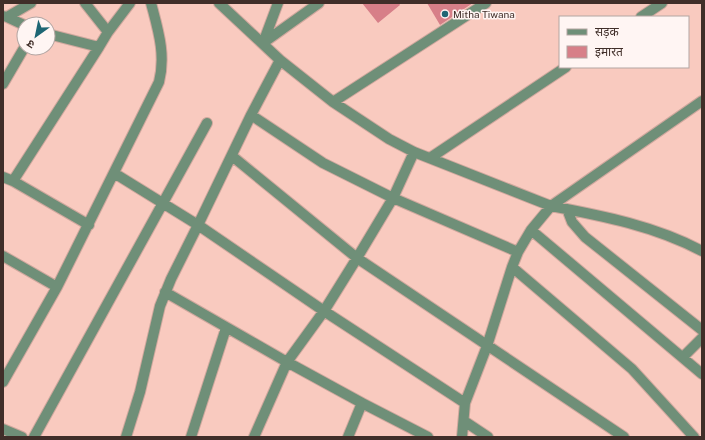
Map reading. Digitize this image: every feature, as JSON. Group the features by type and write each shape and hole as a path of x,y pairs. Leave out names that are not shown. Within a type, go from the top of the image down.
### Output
{"street":[{"path":"5,16 31,3"},
{"path":"85,3 108,32"},
{"path":"13,181 108,32 130,3"},
{"path":"3,382 57,287 159,82 162,70 162,46 151,3"},
{"path":"219,3 280,60 333,102 389,139 414,152 552,206 624,221 652,230 702,251"},
{"path":"263,43 278,3"},
{"path":"263,43 319,3"},
{"path":"333,102 486,3"},
{"path":"642,16 662,3"},
{"path":"5,16 16,21"},
{"path":"56,36 99,47"},
{"path":"3,84 19,56"},
{"path":"126,437 140,392 165,292 251,115 280,60"},
{"path":"430,158 565,68"},
{"path":"462,437 465,403 487,346 512,267 518,252 531,230 552,206 702,101"},
{"path":"251,115 323,164 393,198 518,252"},
{"path":"34,437 207,123"},
{"path":"254,437 287,362 324,311 357,258 393,198 414,152"},
{"path":"232,156 357,258 624,437"},
{"path":"114,173 163,202 324,311 465,403"},
{"path":"3,177 13,181 89,225"},
{"path":"566,209 572,222 585,237 702,330"},
{"path":"531,230 702,374"},
{"path":"3,256 57,287"},
{"path":"512,267 632,369 694,437"},
{"path":"165,292 287,362 428,437"},
{"path":"191,437 226,328"},
{"path":"682,357 702,338"},
{"path":"348,437 362,403"},
{"path":"464,421 488,437"},
{"path":"3,429 22,437"}],"building":[{"path":"362,3 399,3 400,5 378,23"},
{"name":"Mitha Tiwana","path":"427,3 473,3 440,25"}],"place":[{"name":"Mitha Tiwana","path":"445,14"}]}
